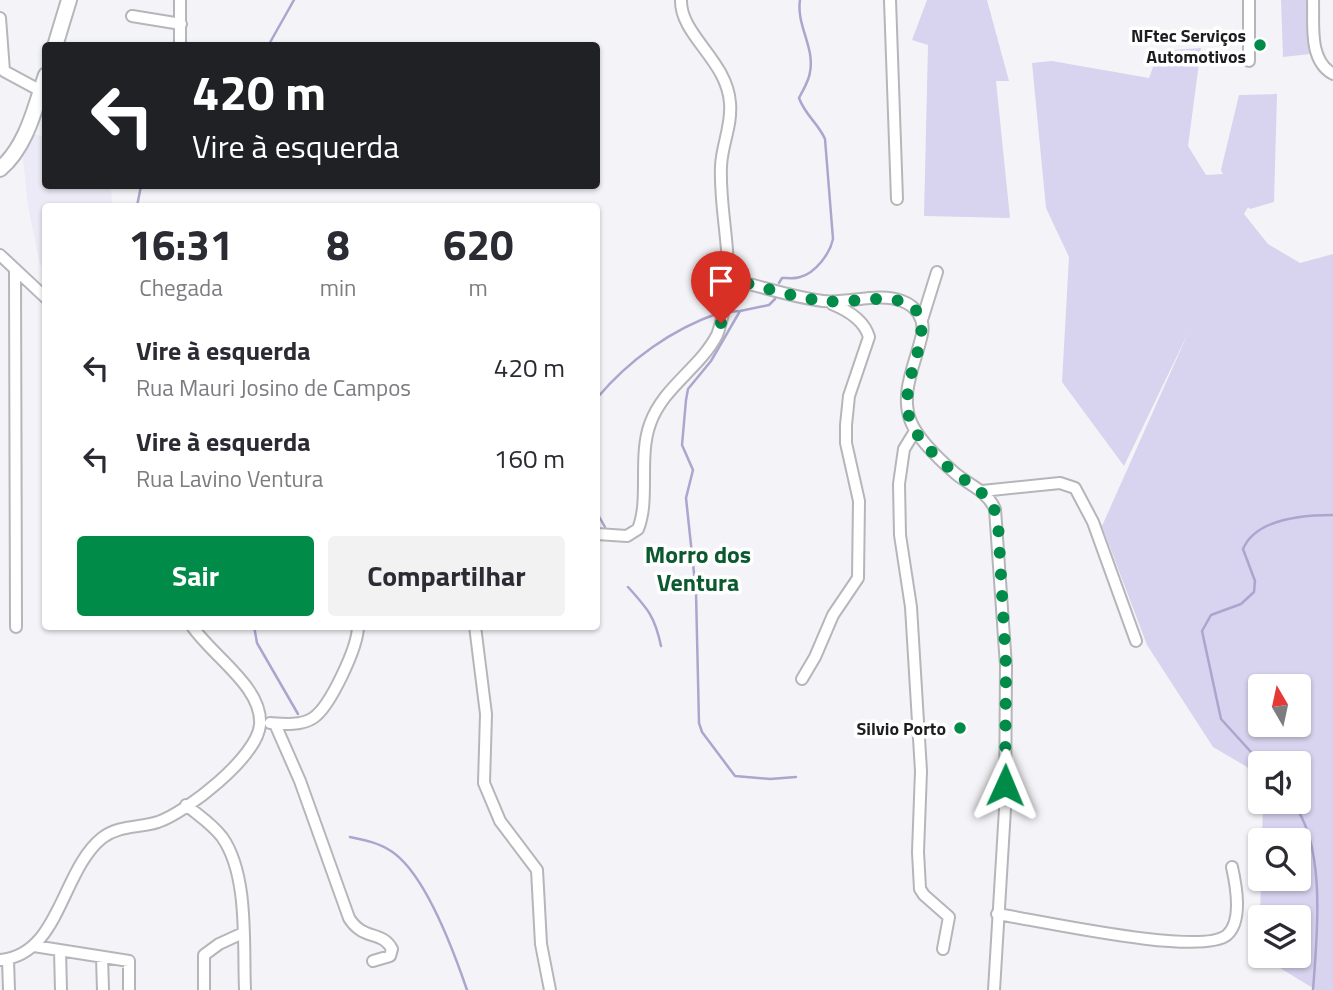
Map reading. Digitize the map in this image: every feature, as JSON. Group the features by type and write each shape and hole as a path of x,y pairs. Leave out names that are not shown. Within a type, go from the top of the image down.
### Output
{"main road":[{"path":"56,42 69,0"},
{"path":"0,169 16,153 26,133 42,86"}],"street":[{"path":"180,0 180,42"},
{"path":"600,534 626,536 638,529 644,451 649,426 663,399 716,335 729,279 721,173 722,155 730,126 728,89 719,67 685,20 681,0"},
{"path":"890,0 897,199"},
{"path":"1249,0 1250,61"},
{"path":"1313,0 1317,53 1324,67 1333,74"},
{"path":"132,16 181,24"},
{"path":"0,19 5,71 40,91"},
{"path":"0,256 42,295"},
{"path":"15,271 16,628"},
{"path":"937,272 922,320 922,334 906,402 915,431 950,468 982,491 992,504 998,522 1006,666 1005,809 994,990"},
{"path":"729,279 822,301 850,313 865,327 869,337 849,396 846,425 846,443 859,501 859,568 854,589 833,615 815,657 802,679"},
{"path":"822,301 878,298 899,300 915,309 922,320"},
{"path":"915,431 904,449 899,484 900,535 911,607 921,771 920,889 949,918 943,949"},
{"path":"982,491 1060,483 1077,490 1093,522 1136,641"},
{"path":"9,990 4,960 34,946 45,934 83,859 96,844 114,831 157,822 186,805 232,772 256,739 260,723 259,712 250,690 215,656 195,630"},
{"path":"260,723 304,722 321,710 353,653 357,630"},
{"path":"476,630 486,707 484,783 500,821 537,870 541,944 550,990"},
{"path":"275,724 300,781 349,919 360,932 383,939 392,949 390,956 373,961"},
{"path":"186,805 217,831 229,850 240,891 245,990"},
{"path":"998,915 1160,942 1209,942 1224,938 1230,932 1236,911 1232,867"},
{"path":"204,990 204,955 219,944 243,933"},
{"path":"34,946 129,961 129,990"},
{"path":"60,950 61,990"},
{"path":"102,957 103,990"}],"shaded area":[{"path":"927,0 987,0 1009,81 996,81 1010,218 924,216 928,45 912,40"},
{"path":"1281,0 1309,0 1310,54 1283,57"},
{"path":"1201,48 1188,146 1206,175 1223,174 1221,170 1239,95 1277,94 1274,202 1250,209 1248,207 1244,214 1268,244 1300,263 1333,254 1333,990 1316,990 1280,968 1311,968 1311,905 1260,905 1261,891 1311,891 1311,828 1262,828 1263,814 1311,814 1311,751 1248,751 1248,769 1213,747 1147,645 1102,526 1189,331 1124,466 1062,382 1069,257 1046,208 1032,63 1052,61 1149,78 1159,51"},
{"path":"35,134 42,136 42,189 111,189 112,203 42,203 40,265 28,206 22,150"}],"waterway":[{"path":"270,42 294,0"},
{"path":"779,283 782,278 798,278 817,267 833,239 825,139 799,98 808,79 811,63 799,9 800,0"},
{"path":"138,203 140,189"},
{"path":"775,299 769,305 740,311 711,361 688,389 682,445 693,470 686,498 696,592 699,723 702,732 735,776 770,779 796,777"},
{"path":"727,312 740,311"},
{"path":"600,395 652,347 719,313"},
{"path":"1250,751 1221,719 1202,631 1211,615 1241,604 1254,592 1255,581 1243,549 1258,531 1282,520 1333,515"},
{"path":"600,518 605,527"},
{"path":"628,587 650,614 661,646"},
{"path":"255,630 257,643 298,714"},
{"path":"1299,814 1311,842 1315,866 1317,918 1313,990"},
{"path":"350,837 377,844 391,851 415,877 437,914 467,990"}],"place":[{"name":"NFtec Serviços Automotivos","path":"1260,45"},
{"name":"Silvio Porto","path":"960,728"}],"district":[{"name":"Morro dos Ventura","path":"698,568"}],"route":[{"path":"721,323 729,279 822,301 878,298 899,300 918,313 923,328 908,386 907,411 915,431 950,468 988,497 998,522 1006,666 1005,785"}]}
